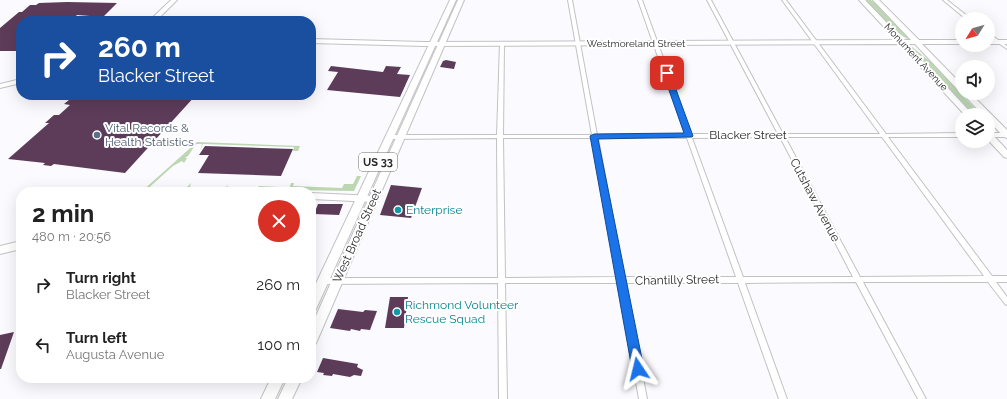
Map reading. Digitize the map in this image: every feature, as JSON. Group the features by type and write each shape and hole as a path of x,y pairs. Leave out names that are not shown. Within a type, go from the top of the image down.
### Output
{"main road":[{"name":"West Broad Street","path":"316,329 401,137 453,0"},
{"name":"West Broad Street","path":"316,296 390,138 437,44 461,0"},
{"path":"268,399 276,383"},
{"path":"285,399 293,383"}],"street":[{"path":"157,16 174,0"},
{"path":"570,0 643,399"},
{"path":"640,0 783,399"},
{"name":"Cutshaw Avenue","path":"708,0 733,43 922,399"},
{"path":"784,0 1007,302"},
{"name":"Monument Avenue","path":"862,0 962,108"},
{"name":"Monument Avenue","path":"876,0 955,82"},
{"path":"945,0 960,12"},
{"path":"995,39 1007,49"},
{"name":"Westmoreland Street","path":"316,41 437,44 955,42"},
{"path":"995,42 1007,42"},
{"path":"502,43 500,136 503,399"},
{"path":"0,86 16,83"},
{"name":"Monument Avenue","path":"973,100 981,108"},
{"name":"Monument Avenue","path":"995,122 1007,135"},
{"name":"Blacker Street","path":"390,138 500,136 955,135"},
{"path":"995,135 1007,135"},
{"path":"995,143 1007,156"},
{"path":"316,196 374,199"},
{"path":"0,250 16,246"},
{"name":"Chantilly Street","path":"323,281 1007,279"}],"green space":[{"path":"865,0 871,0 877,5 909,39 905,38 893,29"},
{"path":"911,46 932,63 955,87 955,95 910,47"},
{"path":"960,100 967,100 974,108 967,108"},
{"path":"197,142 300,146 298,151 293,151 294,147 203,144 200,150 202,144 196,144 185,158 187,158 184,163 182,161 173,166 150,187 147,187"},
{"path":"357,176 361,176 354,191 316,190 316,187 290,187 291,183 294,183 293,186 342,188 344,184 353,184"},
{"path":"259,186 279,187 258,187"}],"building":[{"path":"67,2 117,3 104,16 16,16 16,51 0,51 0,28 19,12 22,12 30,5 36,5 39,3"},
{"path":"446,60 456,62 454,69 440,67 443,61"},
{"path":"331,66 383,72 386,66 401,67 397,74 410,75 400,97 327,90 338,72 328,71"},
{"name":"Vital Records & Health Statistics","path":"69,100 191,100 125,173 54,164 51,166 43,165 45,163 8,159 49,123 45,123 54,115 59,115 70,105 64,104"},
{"path":"205,146 293,149 281,176 198,173 209,155 199,155"},
{"path":"391,185 422,188 411,218 380,215"},
{"path":"318,204 343,204 339,215 316,214"},
{"name":"Richmond Volunteer Rescue Squad","path":"390,297 408,297 404,328 385,328"},
{"path":"338,309 363,312 365,310 377,311 370,330 361,329 360,331 351,329 350,331 330,328"},
{"path":"14,332 1,369 0,369 0,335"},
{"path":"323,358 358,364 357,367 363,370 361,376 354,375 350,377 333,374 332,376 323,375 324,373 317,372"}],"place":[{"name":"Vital Records & Health Statistics","path":"97,135"},
{"name":"Enterprise","path":"398,210"},
{"name":"Richmond Volunteer Rescue Squad","path":"397,312"}],"route":[{"path":"638,369 594,136 689,136 667,73"}]}
